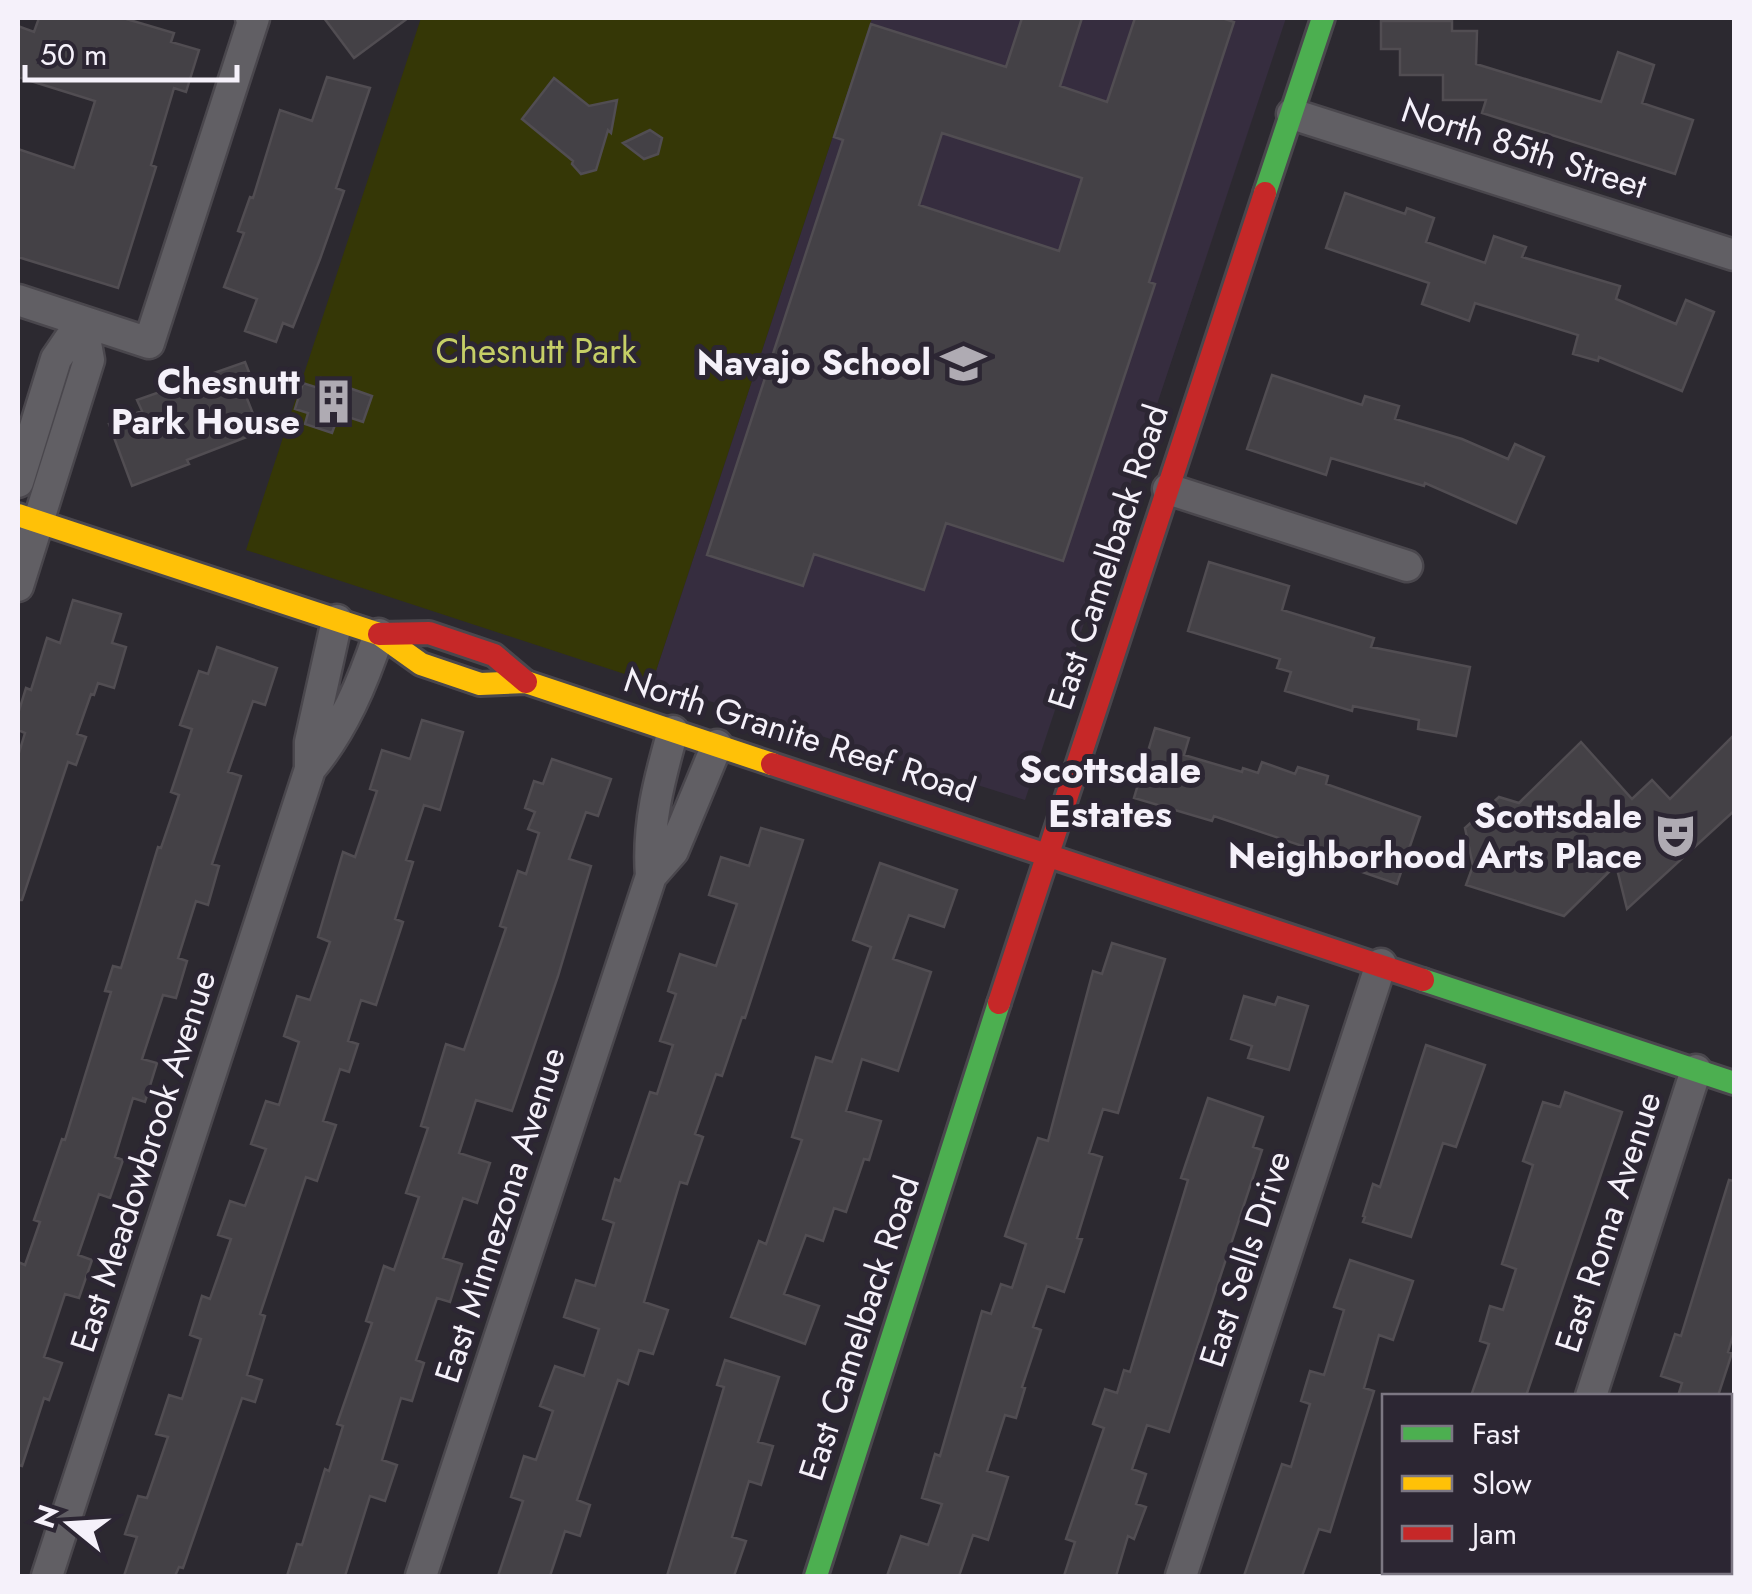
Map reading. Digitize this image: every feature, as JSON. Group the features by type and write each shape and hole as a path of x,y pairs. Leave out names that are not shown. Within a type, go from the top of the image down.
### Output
{"street":[{"path":"18,300 149,343 253,18"},
{"name":"East Camelback Road","path":"816,1576 1047,853 1323,18"},
{"name":"North 85th Street","path":"1292,114 1734,255"},
{"path":"18,482 56,359 82,321"},
{"path":"18,586 28,519 70,420 89,360 82,321"},
{"path":"40,411 70,420"},
{"path":"1168,489 1407,566"},
{"name":"North Granite Reef Road","path":"28,519 379,634 420,664 480,684 526,682 1734,1083"},
{"name":"East Meadowbrook Avenue","path":"46,1576 310,769 310,742 337,620"},
{"name":"North Granite Reef Road","path":"379,634 428,633 494,655 526,682"},
{"name":"East Meadowbrook Avenue","path":"310,769 328,747 364,678 379,634"},
{"name":"East Minnezona Avenue","path":"652,876 648,841 673,731"},
{"name":"East Minnezona Avenue","path":"421,1576 652,876 673,851 718,745"},
{"name":"East Sells Drive","path":"1182,1576 1381,964"},
{"name":"East Roma Avenue","path":"1592,1394 1696,1070"}],"shaded area":[{"name":"Navajo School","path":"872,18 1286,18 1025,800 652,683"}],"green space":[{"name":"Chesnutt Park","path":"421,18 872,18 652,683 246,550"}],"building":[{"path":"39,18 123,18 174,33 171,42 199,50 186,92 174,88 151,165 156,167 118,288 18,257 18,149 74,168 95,101 18,77 18,26 34,32"},
{"path":"324,18 408,18 354,58"},
{"path":"1022,18 1082,18 1060,86 1107,102 1135,18 1222,18 1234,22 1149,282 1155,284 1063,561 946,523 924,590 814,554 803,586 707,555 843,140 834,137 871,24 1006,67","holes":["942,133 1082,178 1059,251 919,205"]},
{"path":"1381,21 1452,21 1452,31 1477,31 1476,64 1601,102 1618,52 1654,65 1642,103 1693,120 1675,174 1482,113 1486,100 1443,100 1443,75 1400,75 1400,49 1381,49"},
{"path":"327,77 370,88 336,188 344,191 320,259 293,327 283,323 276,342 245,331 257,299 224,287 244,233 238,231 250,197 253,198 280,110 312,121"},
{"path":"554,78 589,106 617,100 611,133 608,130 596,170 581,174 573,161 522,119"},
{"path":"650,130 662,138 658,154 644,159 623,143"},
{"path":"1345,193 1405,214 1407,208 1434,218 1426,242 1485,263 1494,236 1526,247 1522,257 1620,286 1616,299 1676,324 1686,300 1714,312 1682,391 1599,357 1598,361 1573,354 1578,335 1475,303 1469,321 1422,304 1429,283 1326,248"},
{"path":"245,362 258,395 244,391 257,433 132,486 109,424 142,411 137,400"},
{"path":"1272,375 1362,405 1365,396 1399,406 1395,419 1462,439 1508,459 1515,444 1544,457 1516,523 1425,483 1424,486 1331,458 1326,475 1247,449"},
{"name":"Chesnutt Park House","path":"321,378 372,396 363,422 339,414 332,433 305,424 308,413 295,409 303,383 318,388"},
{"path":"1209,562 1289,586 1282,610 1374,638 1371,647 1470,667 1456,736 1418,729 1419,720 1353,706 1352,711 1285,691 1291,672 1277,668 1280,659 1188,631"},
{"path":"73,600 121,614 112,643 126,647 114,688 98,683 94,695 91,694 77,734 86,737 76,765 68,762 22,900 18,900 18,756 25,733 18,730 18,714 26,688 31,690 47,638 60,643"},
{"path":"217,647 277,668 265,705 253,701 228,772 241,776 212,864 219,866 208,905 196,901 178,958 187,961 176,998 163,995 142,1059 157,1063 145,1102 133,1098 115,1157 123,1160 110,1198 99,1194 78,1255 92,1260 79,1298 65,1294 44,1357 62,1363 49,1400 44,1398 22,1466 18,1465 18,1262 25,1265 40,1222 34,1220 62,1139 65,1140 111,992 105,991 113,966 121,968 158,847 161,848 179,795 171,792 192,729 180,725 199,671 208,674"},
{"path":"422,720 463,732 440,810 424,805 406,860 413,862 395,919 403,922 376,1005 361,1000 348,1041 358,1044 349,1072 340,1069 323,1121 336,1125 317,1181 306,1177 260,1314 265,1316 247,1375 262,1380 255,1402 242,1398 183,1568 179,1567 175,1576 124,1576 137,1537 125,1534 138,1496 147,1498 168,1437 156,1434 169,1395 182,1399 201,1339 190,1335 202,1296 210,1299 231,1239 218,1235 230,1201 245,1206 266,1149 251,1144 266,1101 279,1105 299,1042 284,1036 297,996 310,1000 330,942 318,937 343,852 355,857 377,791 370,789 382,750 410,759"},
{"path":"1155,728 1189,738 1184,755 1242,772 1243,768 1258,773 1262,762 1295,774 1298,767 1328,776 1326,784 1420,817 1397,884 1315,856 1317,851 1214,816 1212,821 1134,798"},
{"path":"1734,735 1734,811 1627,909 1616,865 1564,916 1466,885 1473,866 1465,828 1499,797 1519,803 1581,742 1632,799 1652,780 1670,799"},
{"path":"552,759 611,779 598,816 586,812 569,859 591,866 558,976 512,1111 476,1100 459,1153 490,1163 477,1203 463,1198 443,1258 462,1264 450,1302 437,1298 416,1360 424,1363 412,1401 401,1398 382,1460 397,1465 385,1501 370,1496 345,1576 287,1576 297,1544 302,1545 325,1469 329,1471 343,1426 337,1424 372,1323 366,1321 384,1266 394,1270 419,1197 406,1193 428,1128 421,1126 446,1044 464,1050 506,928 500,926 518,871 526,874 539,833 528,829 535,812 525,808 534,781 543,784"},
{"path":"761,828 803,840 745,1018 742,1017 722,1076 716,1074 695,1134 703,1137 687,1184 680,1182 644,1302 668,1310 653,1354 639,1350 628,1384 618,1380 577,1500 590,1505 580,1536 565,1531 550,1576 498,1576 523,1501 511,1497 524,1456 536,1460 553,1411 540,1406 555,1366 584,1376 599,1329 564,1317 576,1280 595,1286 614,1223 603,1219 615,1179 620,1181 650,1092 657,1094 673,1045 660,1041 676,994 668,991 680,954 716,966 737,904 709,895 721,857 749,866"},
{"path":"880,863 957,890 944,927 909,915 893,959 931,972 898,1071 862,1059 846,1111 881,1121 846,1212 834,1208 823,1241 806,1235 784,1294 819,1306 805,1344 731,1317 759,1241 766,1244 802,1140 792,1137 816,1057 832,1062 871,947 853,940"},
{"path":"1112,943 1165,959 1118,1113 1103,1109 1089,1153 1102,1157 1064,1292 1047,1286 1033,1327 1041,1330 1016,1418 1005,1415 987,1471 1008,1477 988,1540 973,1535 959,1576 887,1576 901,1536 928,1545 942,1504 922,1498 935,1454 940,1456 982,1311 991,1314 1001,1284 1012,1288 1026,1244 1005,1236 1038,1138 1048,1141 1093,971 1102,974"},
{"path":"1244,996 1275,1005 1278,997 1308,1006 1289,1070 1248,1058 1252,1046 1231,1039"},
{"path":"1426,1045 1485,1065 1456,1147 1443,1143 1411,1237 1363,1222 1363,1216 1373,1184 1380,1187"},
{"path":"1565,1092 1622,1112 1527,1394 1472,1394 1489,1344 1480,1341 1490,1306 1503,1310 1516,1269 1502,1264 1533,1165 1523,1161 1543,1102 1560,1107"},
{"path":"1208,1098 1263,1117 1253,1147 1262,1150 1169,1432 1147,1425 1132,1469 1146,1474 1136,1504 1146,1507 1134,1539 1128,1536 1116,1576 1064,1576 1075,1542 1066,1539 1104,1428 1093,1424 1105,1389 1117,1393 1124,1370 1130,1372 1188,1180 1181,1178"},
{"path":"1729,1180 1734,1181 1734,1332 1728,1352 1732,1353 1719,1394 1679,1394 1682,1383 1661,1376 1675,1334 1681,1336"},
{"path":"1350,1260 1413,1281 1393,1340 1379,1335 1364,1388 1374,1391 1330,1532 1319,1529 1302,1576 1244,1576 1282,1464 1291,1467 1310,1404 1301,1401 1310,1371 1324,1375 1344,1310 1334,1307"},
{"path":"725,1360 779,1377 758,1442 773,1446 761,1485 749,1481 732,1537 746,1541 734,1576 667,1576 724,1387 717,1385"}],"traffic: fast":[{"path":"1265,193 1323,18"},
{"path":"1423,980 1734,1083"},
{"path":"816,1576 999,1003"}],"traffic: slow":[{"path":"18,515 379,634 421,664 480,684 526,682 772,764"}],"traffic: jam":[{"path":"999,1003 1265,193"},
{"path":"379,634 429,633 494,655 526,682"},
{"path":"772,764 1423,980"}],"place":[{"name":"Navajo School","path":"964,363"},
{"name":"Chesnutt Park House","path":"333,402"},
{"name":"Scottsdale Neighborhood Arts Place","path":"1675,836"}],"district":[{"name":"Scottsdale Estates","path":"1110,792"}]}
